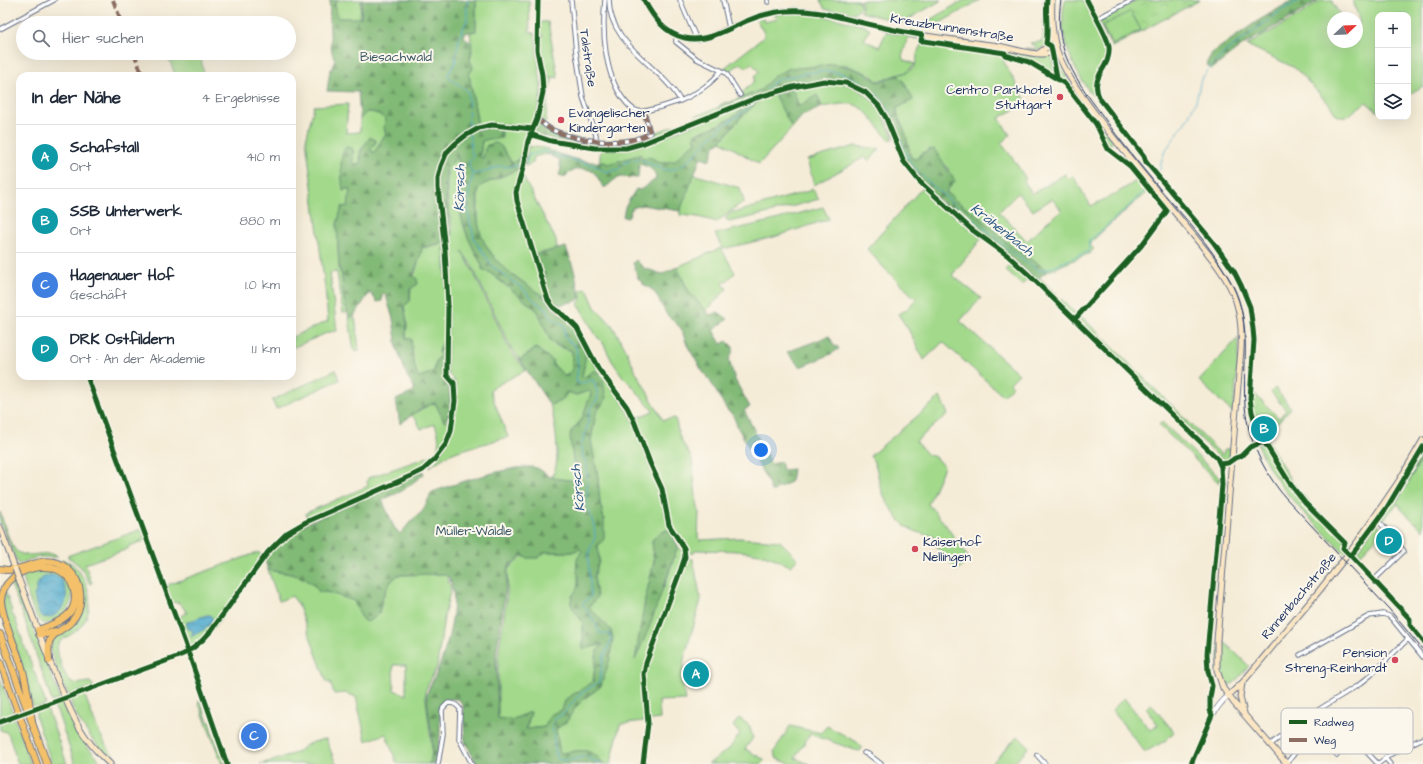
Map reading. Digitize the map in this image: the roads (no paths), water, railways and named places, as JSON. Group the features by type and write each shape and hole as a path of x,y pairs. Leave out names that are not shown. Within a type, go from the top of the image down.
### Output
{"highway":[{"path":"0,569 14,569 35,562 45,561 59,564 71,572 76,580 80,588 80,603 73,620 52,636 49,643 49,661"},
{"path":"32,721 24,674 3,611 1,598 6,586 15,576 40,567 53,568 64,573 70,581 74,590 74,604 70,613 63,620 38,632"},
{"path":"38,632 47,634 59,631"},
{"path":"0,634 47,764"},
{"path":"0,662 37,764"}],"main road":[{"path":"644,0 654,15 668,31 687,38 696,38"},
{"path":"1052,0 1053,28 1057,50 1070,78 1121,149 1183,222 1211,259 1231,291 1238,310 1241,326 1242,349 1216,655 1219,679 1228,696 1287,764"},
{"name":"Kreuzbrunnenstraße","path":"696,38 710,36 754,18 772,13 796,10 820,13 905,32 1009,48 1037,54 1045,54 1057,50"},
{"path":"1037,54 1047,47 1053,28"},
{"name":"Rinnenbachstraße","path":"1228,696 1243,682 1322,587 1374,519 1400,481 1423,440"},
{"path":"0,527 49,661 68,706 76,722 91,745 110,764"},
{"path":"1243,682 1240,697 1246,717"}],"street":[{"path":"24,16 54,0"},
{"path":"538,0 537,50 543,88 537,119 530,134 551,141 601,148"},
{"name":"Talstraße","path":"571,0 576,52 583,97 596,135 596,140"},
{"path":"605,0 603,18 604,34 613,82 619,93 630,107 637,111 644,111 690,97 717,76 721,70"},
{"path":"609,0 610,14 621,37 653,68 680,100"},
{"path":"680,0 696,38"},
{"path":"723,0 729,28"},
{"path":"1087,0 1096,18 1103,16 1133,0"},
{"path":"0,29 16,20"},
{"path":"676,35 676,42 695,58 721,70 726,74 740,95"},
{"path":"537,119 555,132 613,142 625,141 648,134 650,131 644,111"},
{"path":"1374,519 1404,551 1374,580"},
{"path":"1300,655 1357,622 1373,615 1383,614 1389,616 1423,657"},
{"path":"1322,708 1360,684 1376,671 1408,639"},
{"name":"Rinnenbachstraße","path":"1191,764 1213,712 1228,696"},
{"path":"438,764 443,734 442,711 448,703 455,704 460,709 459,739 472,764"},
{"path":"1271,744 1281,737"},
{"path":"1413,743 1423,738"},
{"path":"864,753 868,754 881,764"},
{"path":"1287,764 1294,754"},
{"path":"1368,754 1378,764 1391,754"},
{"path":"1037,755 1045,764"},
{"path":"1384,758 1390,764"}],"water":[{"path":"51,575 61,578 67,595 62,608 58,613 48,618 43,617 39,613 34,594 40,580"},
{"path":"210,615 213,619 209,626 191,637 193,631 187,628 187,622"}],"waterway":[{"name":"Körsch","path":"468,0 467,20 459,38 455,63 448,75 452,80 468,92 469,129 471,151 473,155 468,165 473,174 469,191 468,206 474,239 493,267 522,288 537,303 547,309 551,317 564,325 565,338 576,347 578,366 576,382 581,384 590,380 594,381 598,395 597,400 590,409 587,427 581,446 583,457 587,466 587,506 594,526 595,538 588,556 591,597 584,602 583,605 595,622 599,632 609,634 611,640 604,656 599,682 579,695 564,713 555,719 552,725 556,757 560,760 565,760 585,756 600,764"},
{"name":"Krähenbach","path":"1157,173 1161,168 1161,162 1165,151 1188,118 1196,101 1201,79 1209,69 1225,52 1282,10 1300,0"},
{"name":"Krähenbach","path":"767,89 773,82 779,79 805,73 824,71 850,77 868,87"},
{"name":"Krähenbach","path":"874,91 890,111 908,159 917,171 965,215 976,221 1010,251 1039,271 1089,251 1089,241 1127,208 1146,189"},
{"name":"Krähenbach","path":"642,160 664,170 678,168 684,164 719,129 748,109 756,101"},
{"name":"Krähenbach","path":"526,163 529,155 543,151 549,153"},
{"name":"Krähenbach","path":"552,154 598,167 606,172 618,170 626,162 638,159"},
{"name":"Krähenbach","path":"473,174 485,172 499,166 522,165"}],"tram line":[{"path":"1061,0 1059,20 1061,40 1068,62 1077,78 1091,101 1123,144 1205,242 1221,265 1236,293 1244,325 1244,389 1249,431 1253,443 1269,476 1284,496 1389,609 1423,650"}],"place":[{"name":"Centro Parkhotel Stuttgart","path":"1060,97"},
{"name":"Evangelischer Kindergarten","path":"561,120"},
{"name":"SSB Unterwerk","path":"1264,429"},
{"name":"DRK Ostfildern","path":"1389,541"},
{"name":"Kaiserhof Nellingen","path":"915,549"},
{"name":"Pension Streng-Reinhardt","path":"1395,660"},
{"name":"Schafstall","path":"696,674"},
{"name":"Hagenauer Hof","path":"254,736"}],"park label":[{"name":"Biesachwald","path":"396,57"},
{"name":"Müller-Wäldle","path":"474,531"}]}
